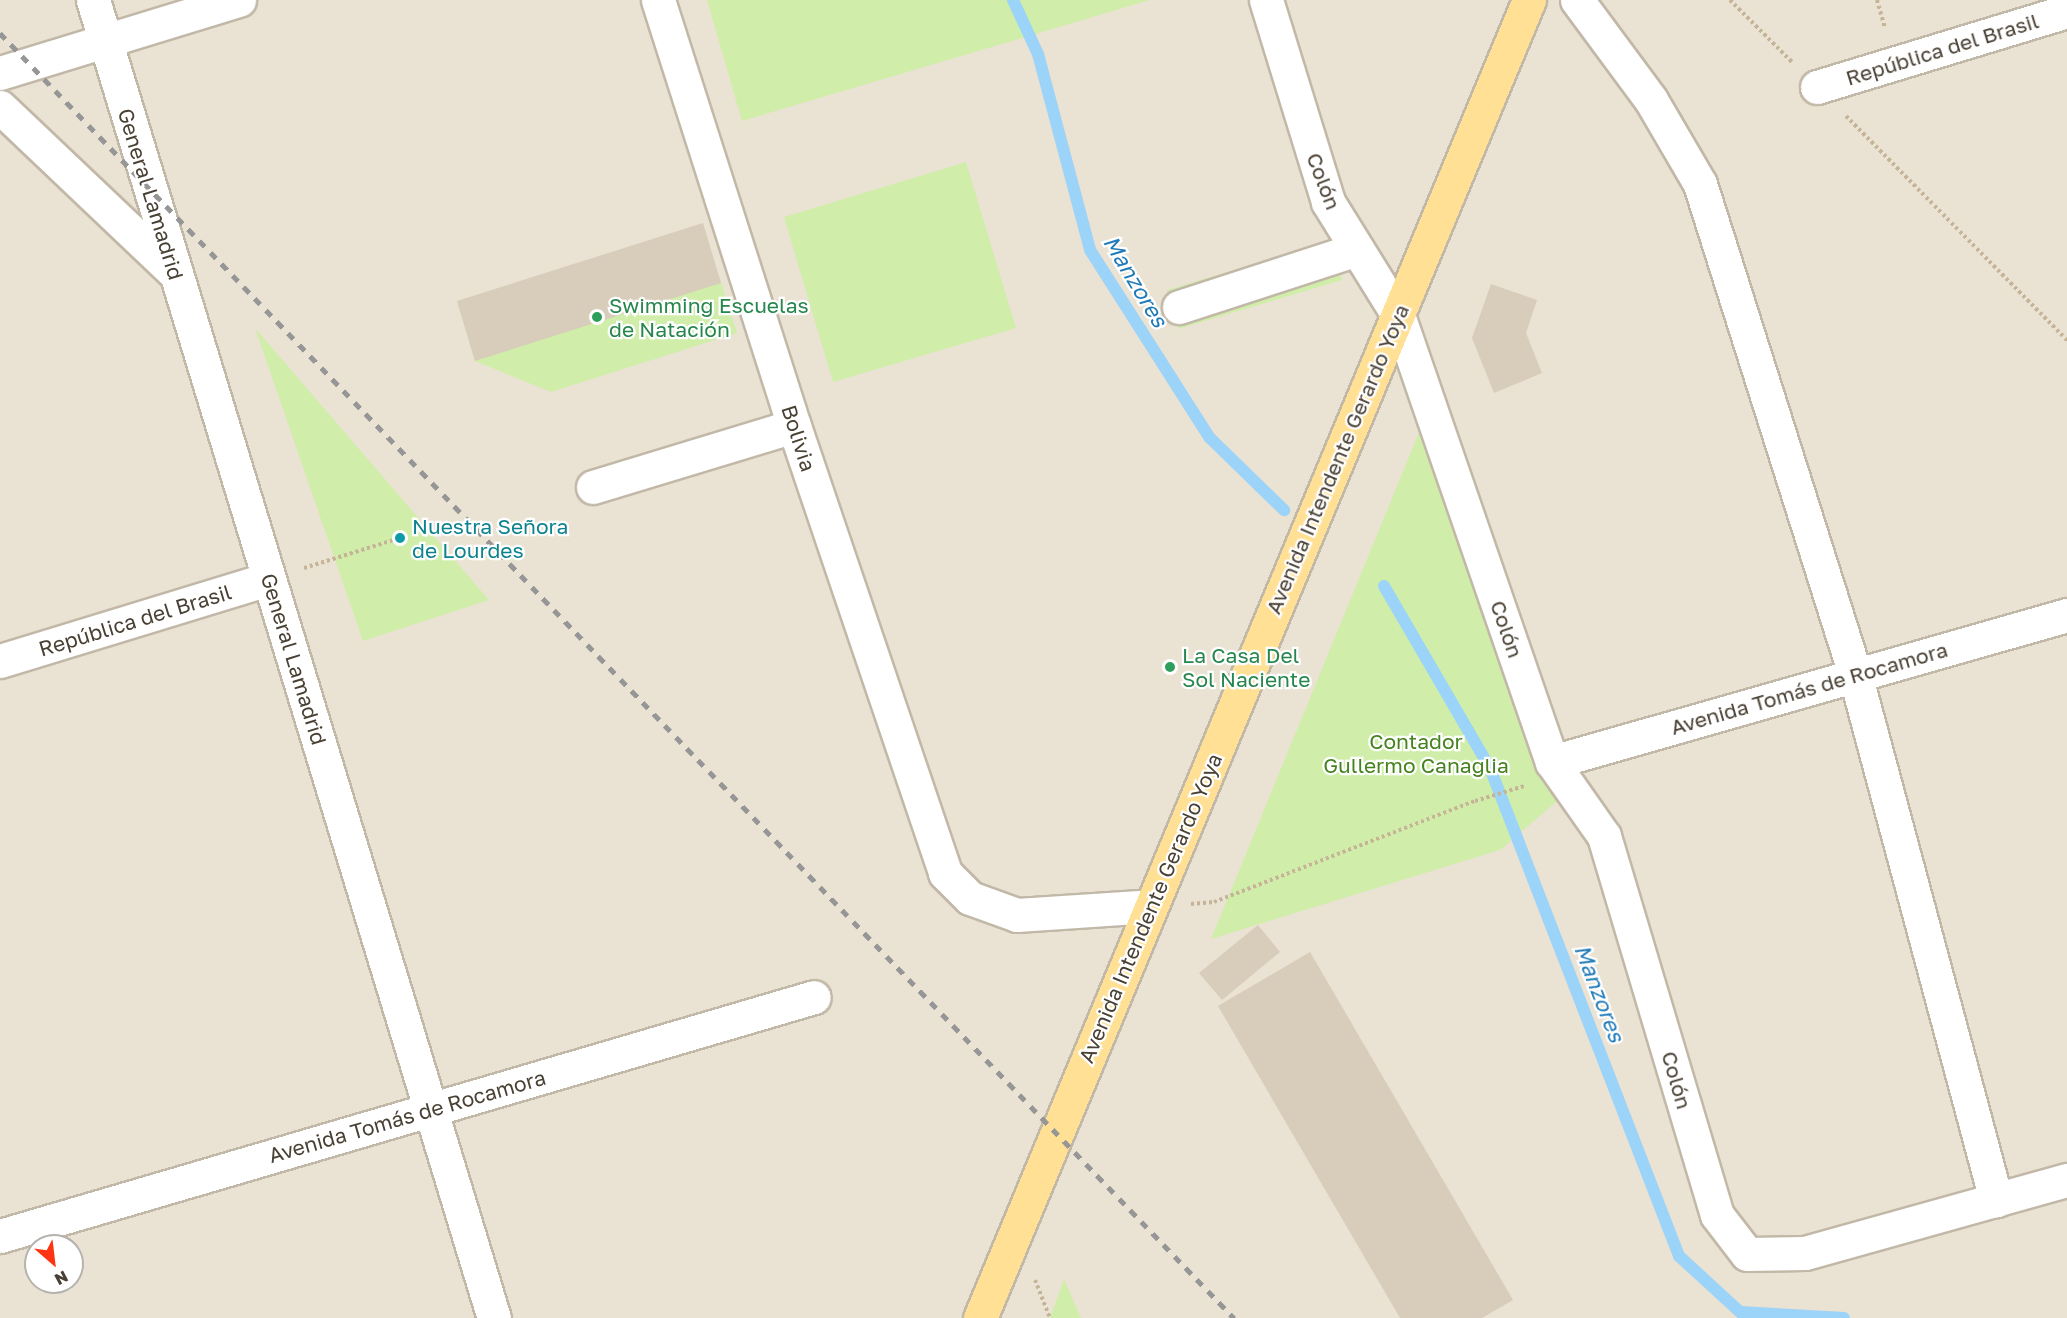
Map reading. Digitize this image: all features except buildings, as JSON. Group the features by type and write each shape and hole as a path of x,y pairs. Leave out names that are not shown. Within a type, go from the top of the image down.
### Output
{"main road":[{"name":"Avenida Intendente Gerardo Yoya","path":"980,1318 1529,0"}],"street":[{"name":"General Lamadrid","path":"93,0 174,273 494,1318"},
{"path":"0,73 239,0"},
{"name":"Bolivia","path":"658,0 794,426 945,873 969,898 1017,915 1151,906"},
{"name":"Colón","path":"1266,0 1328,202 1398,315 1552,762 1604,836 1717,1215 1747,1254 1805,1253 1996,1200"},
{"path":"1577,0 1651,100 1700,184 1855,674 1996,1200 2067,1180"},
{"name":"República del Brasil","path":"1817,87 2067,11"},
{"path":"0,107 174,273"},
{"path":"1179,307 1357,249"},
{"path":"593,487 794,426"},
{"name":"República del Brasil","path":"0,661 269,579"},
{"name":"Avenida Tomás de Rocamora","path":"1552,762 2067,615"},
{"name":"Avenida Tomás de Rocamora","path":"0,1236 813,998"}],"path":[{"path":"1730,0 2067,340"},
{"path":"269,579 400,538"},
{"path":"1151,906 1214,902 1476,801 1519,790"}],"shaded area":[{"path":"0,0 2067,0 2067,1318 0,1318"}],"green space":[{"path":"707,0 1150,0 742,121"},
{"path":"966,162 1016,328 833,382 784,217"},
{"path":"1331,241 1342,280 1178,329 1167,290"},
{"name":"Swimming Escuelas de Natación","path":"570,266 718,273 737,333 551,392 475,361 457,301"},
{"path":"255,328 489,600 363,641"},
{"name":"Contador Gullermo Canaglia","path":"1427,413 1556,802 1500,850 1211,939"},
{"path":"1064,1279 1081,1318 1050,1318"}],"waterway":[{"name":"Manzores","path":"1013,0 1038,54 1090,250 1209,437 1284,510"},
{"name":"Manzores","path":"1384,586 1490,768 1679,1256 1740,1312 1844,1318"}],"railway":[{"path":"0,33 1234,1318"}],"place":[{"name":"Swimming Escuelas de Natación","path":"597,317"},
{"name":"Nuestra Señora de Lourdes","path":"400,538"},
{"name":"La Casa Del Sol Naciente","path":"1170,667"}]}
